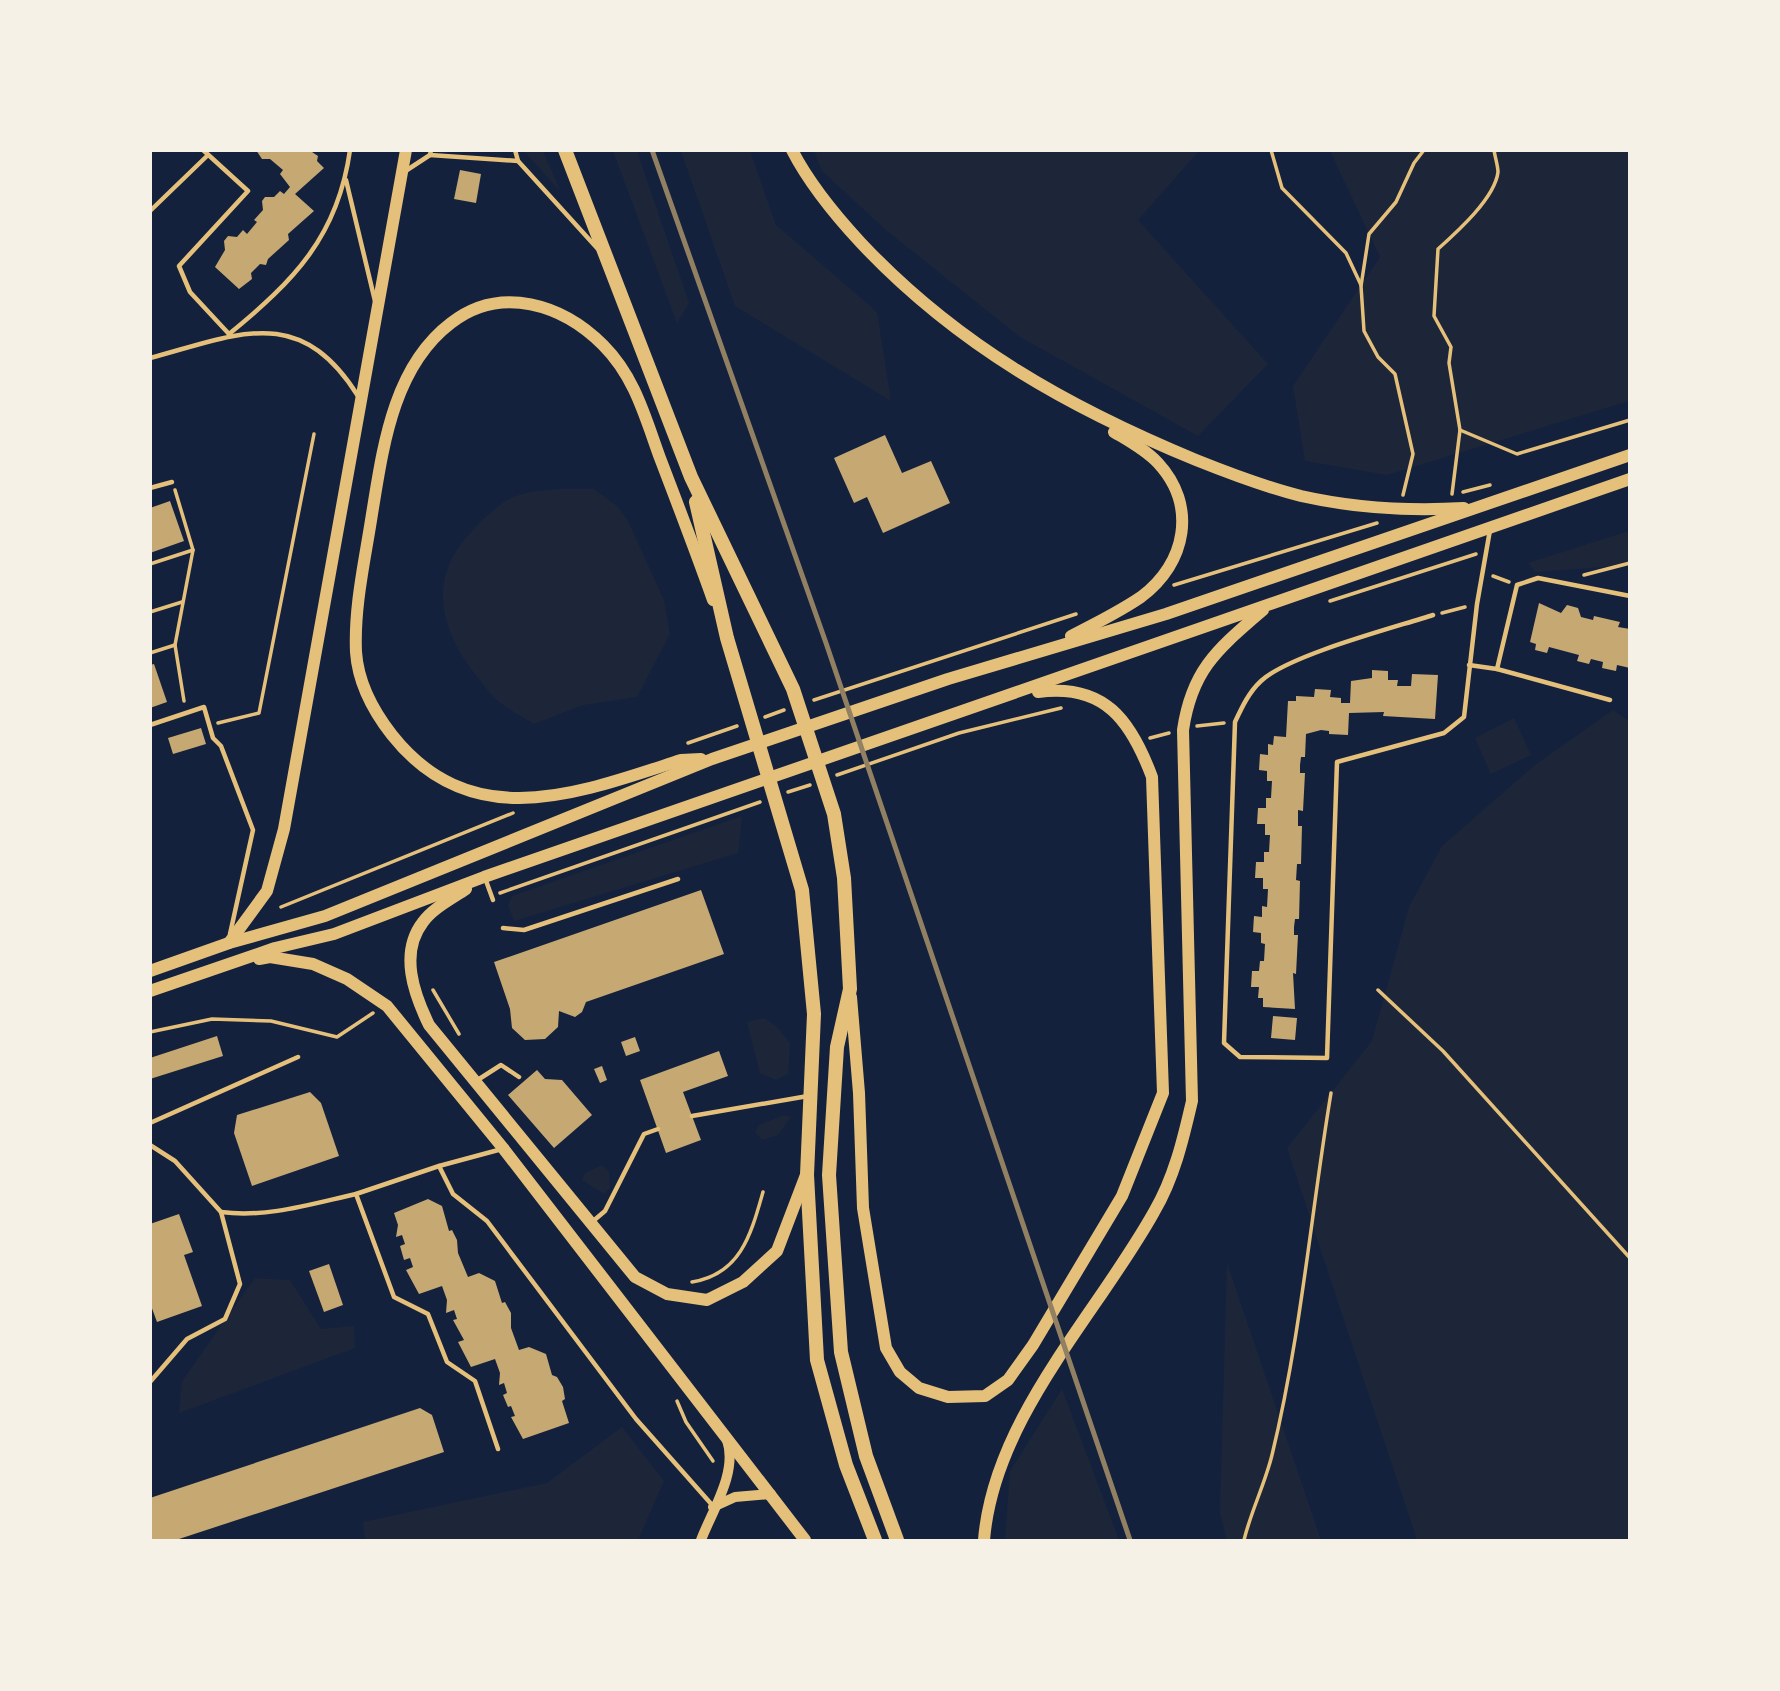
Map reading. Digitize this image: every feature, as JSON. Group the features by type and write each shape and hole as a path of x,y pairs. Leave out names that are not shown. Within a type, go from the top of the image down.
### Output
{"highway":[{"path":"565,150 691,477 793,689 834,814 844,878 850,989 837,1047 829,1175 841,1352 866,1455 897,1541"},
{"path":"691,477 727,638 802,890 814,1014 808,1096 807,1175 817,1360 846,1465 875,1541"}],"main road":[{"path":"229,943 267,891 284,829 405,150"},
{"path":"792,150 835,216 886,271 939,316 1022,376 1064,400 1156,461 1173,482 1183,509 1181,539 1169,569 1154,584 1115,613 1042,650"},
{"path":"712,759 681,760 570,794 529,799 473,792 454,786 426,770 404,750 381,721 363,686 356,656 360,586 393,412 407,376 422,350 451,322 477,308 507,303 536,304 561,312 612,355 640,398 727,638"},
{"path":"1064,400 1126,430 1246,480 1304,496 1425,510 1482,507"},
{"path":"150,971 229,943 325,916 712,759 948,680 1166,614 1629,455"},
{"path":"150,990 275,948 334,934 484,877 955,716 1629,479"},
{"path":"984,1541 986,1520 1000,1466 1050,1373 1156,1210 1180,1153 1192,1101 1184,730 1188,699 1200,674 1224,644 1268,605"},
{"path":"850,989 859,1094 863,1208 886,1348 900,1372 919,1388 948,1397 985,1396 1009,1380 1033,1345 1122,1196 1163,1093 1152,777 1138,740 1124,719 1100,700 1058,689 1010,696"},
{"path":"484,877 422,922 409,955 414,994 429,1025 635,1277 667,1294 707,1300 743,1282 777,1251 807,1175"},
{"path":"231,963 270,957 313,964 347,979 387,1006 503,1148 805,1541"}],"street":[{"path":"701,1541 729,1465 730,1450 724,1434"},
{"path":"713,1507 735,1497 771,1494"}],"lane":[{"path":"229,334 273,298 318,246 334,216 346,180 350,150"},
{"path":"515,150 518,161 608,260"},
{"path":"150,211 206,153 248,191 179,267 190,292 229,334"},
{"path":"401,175 430,153 518,161"},
{"path":"346,180 377,309"},
{"path":"150,358 229,334 265,331 288,337 321,352 345,375 361,400"},
{"path":"150,488 172,482"},
{"path":"1433,615 1285,666 1262,680 1246,698 1235,722 1224,1043 1240,1057 1326,1058 1337,762 1444,733 1464,717 1477,604 1490,530"},
{"path":"1497,669 1517,585 1538,578 1629,596"},
{"path":"1469,665 1497,669 1610,700"},
{"path":"150,725 204,707 213,738 221,746 253,830 229,943"},
{"path":"484,877 492,898"},
{"path":"503,928 524,930 678,879"},
{"path":"150,1122 299,1057"},
{"path":"475,1082 501,1065 519,1077"},
{"path":"692,1116 808,1096"},
{"path":"591,1223 605,1211 644,1134 658,1129"},
{"path":"150,1145 175,1161 221,1212 240,1284 225,1319 187,1339 150,1381"},
{"path":"221,1212 249,1216 356,1195 439,1166 503,1148"},
{"path":"439,1166 453,1194 487,1221 636,1419 713,1507"},
{"path":"356,1195 394,1297 428,1314 447,1362 475,1381 498,1448"}],"path":[{"path":"1271,150 1282,188 1346,253 1361,286"},
{"path":"1403,496 1413,454 1395,374 1378,357 1364,331 1361,286 1369,234 1396,202 1414,163 1424,150"},
{"path":"1494,150 1498,172 1492,190 1462,228 1438,249 1434,316 1451,347 1449,363 1460,430 1452,494 1497,483"},
{"path":"1460,430 1517,454 1629,420"},
{"path":"209,726 258,713 314,434"},
{"path":"172,482 193,550 175,645 186,713"},
{"path":"1154,584 1163,589 1378,523 1382,496 1413,497"},
{"path":"150,564 193,550"},
{"path":"1563,581 1629,563"},
{"path":"1483,573 1517,585"},
{"path":"150,612 183,601"},
{"path":"1433,615 1477,604"},
{"path":"807,703 1083,612"},
{"path":"150,653 175,645"},
{"path":"754,720 794,707"},
{"path":"834,776 959,733 1065,708"},
{"path":"1138,740 1235,722"},
{"path":"677,747 741,725"},
{"path":"784,794 821,781"},
{"path":"492,898 771,798"},
{"path":"281,907 524,808 529,799"},
{"path":"414,994 431,987 461,1039"},
{"path":"1378,990 1451,1060 1629,1258"},
{"path":"150,1032 212,1019 271,1021 337,1037 387,1006"},
{"path":"1244,1541 1272,1457 1294,1350 1331,1093"},
{"path":"688,1282 722,1273 744,1250 763,1192"},
{"path":"673,1391 686,1422 713,1461"}],"shaded area":[{"path":"524,151 543,151 560,190 559,190"},
{"path":"613,151 637,151 689,303 677,323"},
{"path":"681,151 750,151 776,225 877,312 891,401 735,306"},
{"path":"814,151 1199,151 1138,220 1268,364 1198,436 1020,337 887,231 822,171"},
{"path":"1330,151 1629,151 1629,401 1387,475 1305,461 1293,386 1380,257"},
{"path":"594,489 618,507 628,521 664,600 670,634 637,697 583,705 534,724 495,698 462,655 446,619 444,583 449,565 459,547 502,503 532,492"},
{"path":"1629,531 1629,565 1536,572 1528,563"},
{"path":"1613,710 1629,721 1629,1540 1417,1540 1287,1148 1372,1041 1409,907 1442,846 1535,765"},
{"path":"1514,718 1531,755 1491,774 1475,738"},
{"path":"742,816 738,853 514,921 508,905 512,896"},
{"path":"764,1018 777,1027 790,1043 788,1074 776,1080 760,1073 747,1022"},
{"path":"784,1115 791,1117 778,1135 762,1140 755,1132 759,1125"},
{"path":"602,1165 609,1172 610,1188 604,1194 582,1180 585,1173"},
{"path":"1227,1263 1321,1540 1227,1540 1220,1513"},
{"path":"255,1278 290,1280 321,1329 354,1326 355,1348 179,1413 182,1381"},
{"path":"1062,1389 1119,1540 1005,1540 1010,1471"},
{"path":"622,1427 664,1481 638,1540 365,1540 363,1522 547,1483"}],"building":[{"path":"256,150 309,150 318,156 317,161 324,168 295,194 314,211 288,234 289,240 268,259 266,265 260,264 251,273 252,279 239,289 215,267 225,250 224,241 228,236 237,237 243,230 247,234 263,210 262,201 265,197 274,197 280,191 284,194 290,187 280,174 283,170 270,159 262,159"},
{"path":"460,170 481,174 476,203 454,199"},
{"path":"885,435 902,473 931,461 950,503 883,533 867,497 854,503 834,458"},
{"path":"170,501 184,541 150,553 150,508"},
{"path":"1539,603 1561,613 1567,605 1578,608 1581,617 1593,620 1594,616 1620,622 1618,627 1630,629 1630,668 1617,665 1616,671 1602,668 1603,662 1591,659 1589,664 1577,661 1579,655 1549,647 1547,653 1535,650 1536,644 1530,642"},
{"path":"154,664 167,702 150,708 150,665"},
{"path":"1372,670 1388,671 1388,680 1398,680 1397,686 1411,686 1412,674 1438,675 1435,719 1383,716 1384,712 1349,713 1348,735 1329,734 1329,731 1321,730 1306,734 1305,757 1301,757 1300,765 1300,773 1305,773 1303,811 1298,810 1298,826 1302,826 1301,864 1297,864 1296,880 1300,881 1299,919 1295,919 1294,927 1294,935 1298,935 1296,974 1293,973 1295,1009 1263,1007 1263,998 1258,998 1259,987 1251,987 1252,971 1259,971 1260,961 1264,961 1265,944 1261,943 1261,933 1253,932 1254,916 1262,917 1262,906 1267,907 1268,889 1263,889 1263,878 1255,878 1256,862 1264,862 1264,852 1269,852 1270,835 1265,835 1265,824 1257,824 1258,808 1266,808 1266,798 1271,798 1272,781 1267,781 1267,771 1259,770 1260,754 1268,755 1268,744 1273,745 1274,736 1286,737 1288,701 1296,701 1296,696 1314,697 1315,689 1331,690 1330,697 1341,698 1341,703 1350,703 1351,681 1372,678"},
{"path":"201,728 206,744 173,754 168,738"},
{"path":"701,890 724,954 586,1002 582,1012 575,1017 559,1011 558,1027 545,1039 525,1040 512,1028 510,1009 494,962"},
{"path":"1273,1016 1297,1018 1295,1040 1271,1038"},
{"path":"217,1036 223,1056 150,1079 150,1058"},
{"path":"635,1037 640,1051 626,1056 621,1042"},
{"path":"719,1051 728,1076 683,1092 701,1140 666,1153 640,1080"},
{"path":"602,1066 607,1080 600,1083 594,1069"},
{"path":"537,1070 545,1079 562,1080 592,1115 554,1148 508,1095"},
{"path":"310,1092 321,1103 339,1156 252,1186 234,1133 237,1115"},
{"path":"428,1199 442,1206 449,1231 452,1230 457,1240 458,1253 468,1277 479,1273 495,1281 502,1303 505,1302 511,1313 511,1328 519,1350 529,1347 546,1354 552,1375 557,1377 563,1387 565,1399 562,1401 569,1423 523,1439 511,1417 515,1416 511,1406 508,1407 503,1395 507,1393 504,1383 499,1385 500,1373 495,1359 471,1367 458,1342 464,1340 453,1320 457,1319 454,1310 446,1313 447,1300 442,1286 419,1294 406,1270 413,1267 410,1258 404,1260 400,1246 405,1244 402,1235 396,1237 398,1225 394,1213"},
{"path":"179,1214 193,1252 184,1255 202,1306 157,1322 150,1303 150,1224"},
{"path":"329,1264 343,1305 324,1312 309,1271"},
{"path":"420,1408 432,1415 444,1452 176,1540 150,1540 150,1498"}],"railway":[{"path":"652,150 826,643 1130,1540"}]}
